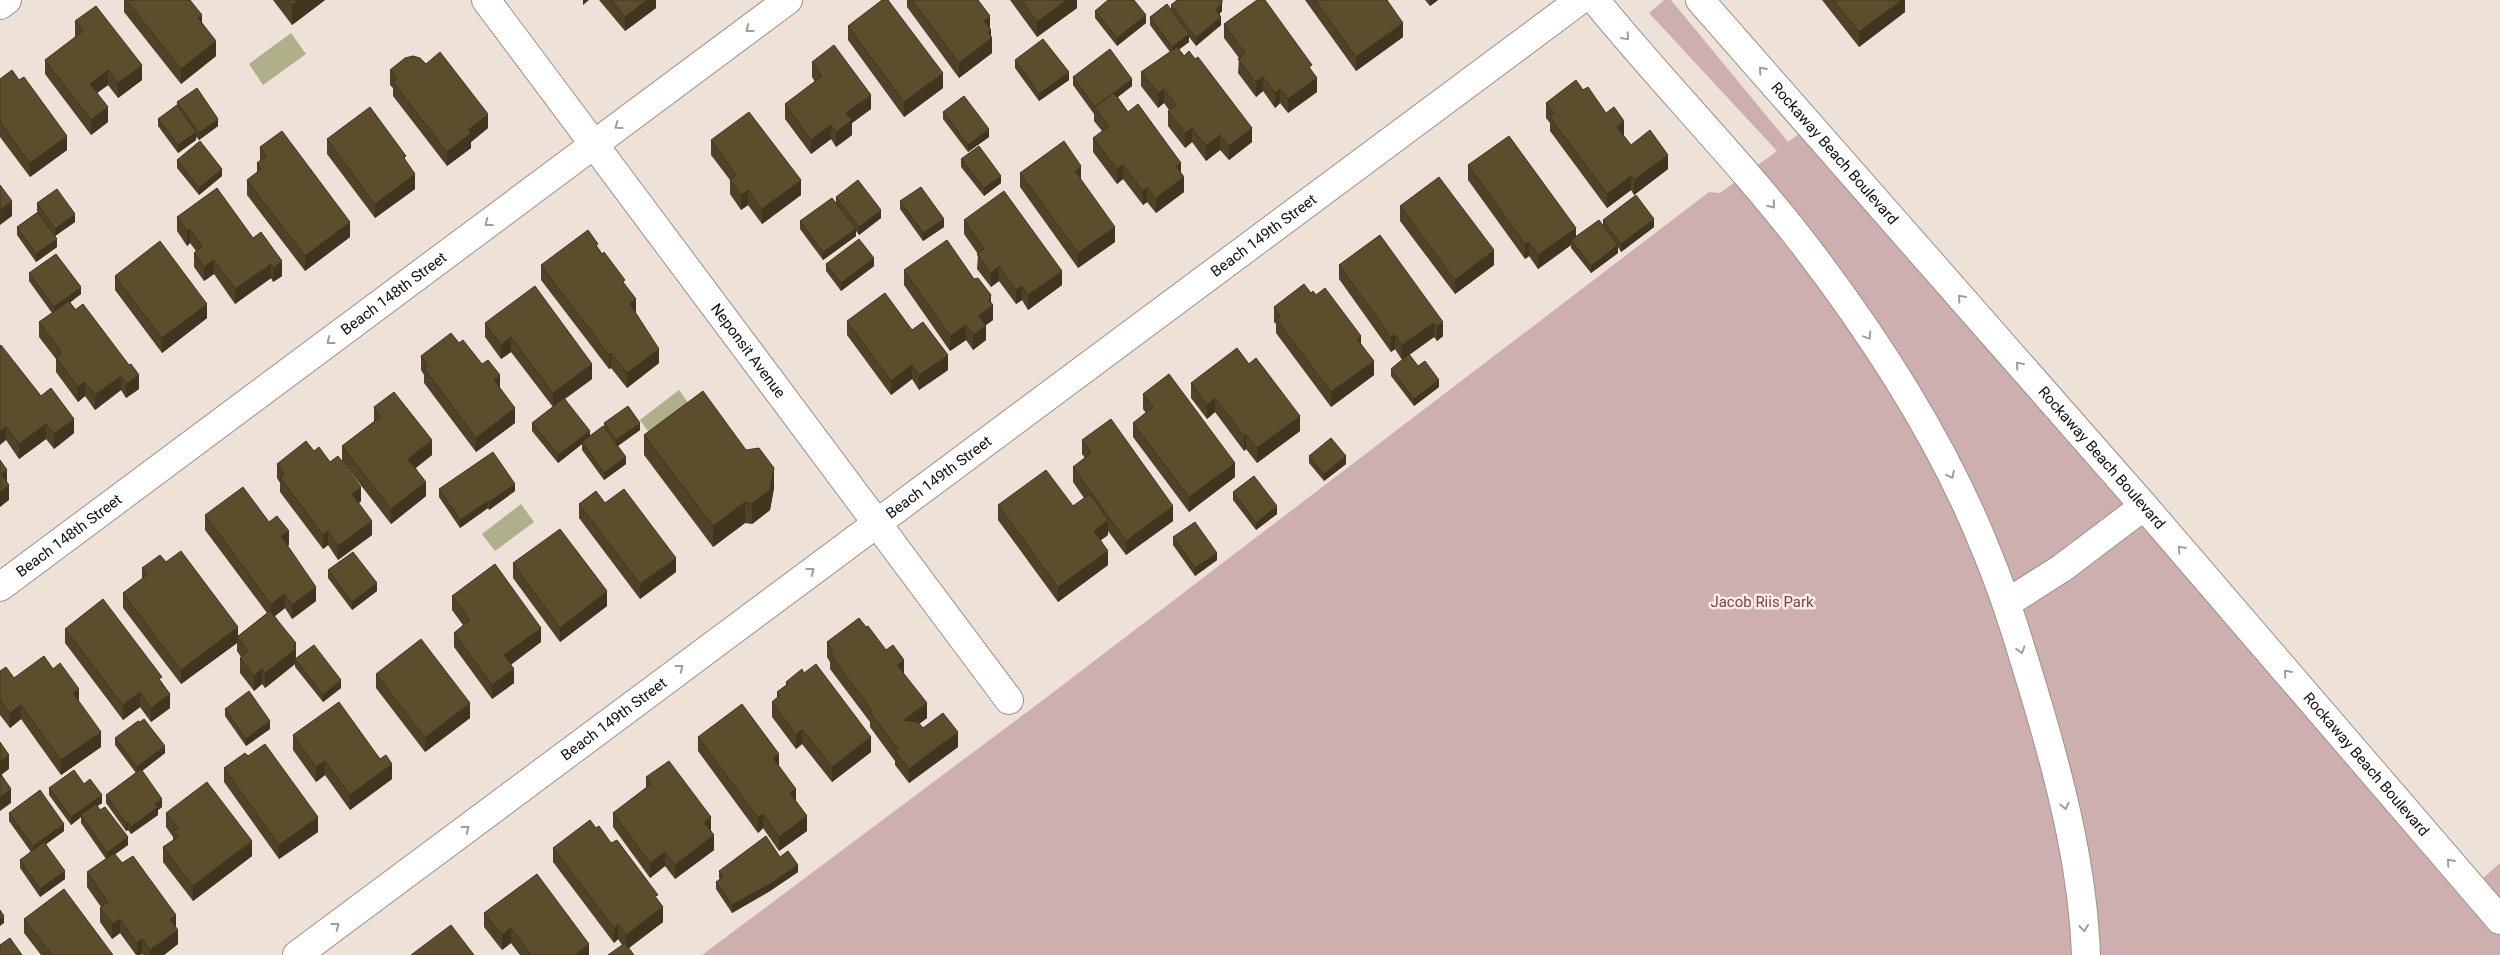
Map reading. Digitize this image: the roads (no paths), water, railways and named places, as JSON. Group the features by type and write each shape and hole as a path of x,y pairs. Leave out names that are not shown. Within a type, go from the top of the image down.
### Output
{"street":[{"path":"0,5 6,0"},
{"name":"Neponsit Avenue","path":"486,0 1009,700"},
{"name":"Beach 148th Street","path":"0,587 788,0"},
{"name":"Beach 149th Street","path":"297,955 876,522 1580,0"},
{"path":"1595,0 1771,203 1807,249 1880,353 1940,452 1987,552 2007,603 2062,794 2074,848 2086,955"},
{"name":"Rockaway Beach Boulevard","path":"1700,0 2144,506 2500,920"},
{"path":"2007,603 2062,568 2144,506"}],"park label":[{"name":"Jacob Riis Park","path":"1762,602"}]}
